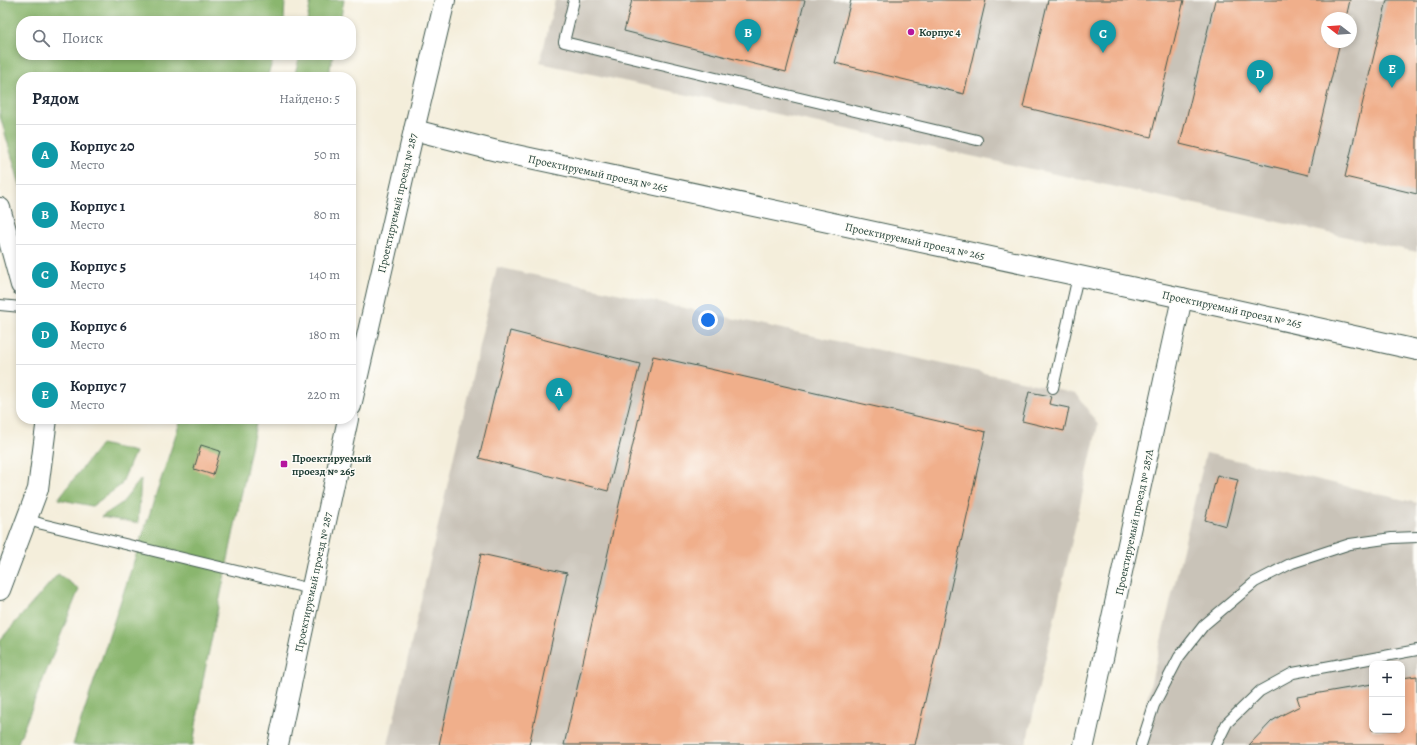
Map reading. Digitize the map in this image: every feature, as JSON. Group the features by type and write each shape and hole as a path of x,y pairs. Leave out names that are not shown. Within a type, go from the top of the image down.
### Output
{"street":[{"name":"Проектируемый проезд № 287","path":"356,384 445,0"},
{"name":"Проектируемый проезд № 265","path":"414,130 510,154 1417,350"},
{"path":"0,208 16,267"},
{"name":"Проектируемый проезд № 287А","path":"1084,745 1182,298"},
{"path":"0,590 38,489 46,424"},
{"name":"Проектируемый проезд № 287","path":"278,745 347,424"}],"lane":[{"path":"574,0 564,42 978,140"},
{"path":"1053,388 1078,276"},
{"path":"0,305 16,307"},
{"path":"26,519 311,589"},
{"path":"1141,745 1154,705 1179,657 1204,624 1255,582 1292,562 1350,544 1392,538 1417,537"},
{"path":"1216,745 1227,723 1260,691 1293,673 1417,650"}],"shaded area":[{"path":"555,0 1417,0 1417,252 540,63"},
{"path":"497,267 1076,393 1098,425 1026,745 388,745"},
{"path":"1206,453 1417,503 1417,745 1136,745"}],"green space":[{"path":"0,0 285,0 284,16 16,16 16,60 273,60 269,72 16,72 16,171 0,116"},
{"path":"311,0 344,0 341,16 308,16"},
{"path":"299,60 332,60 329,72 295,72"},
{"path":"179,424 256,424 203,680 193,745 73,745"},
{"path":"101,444 135,452 121,485 92,506 58,499"},
{"path":"141,479 138,523 101,517 122,503"},
{"path":"58,574 79,589 17,745 0,745 0,640"}],"building":[{"path":"632,0 805,0 786,72 624,31"},
{"name":"Корпус 4","path":"851,0 986,0 964,94 835,63"},
{"path":"1048,0 1184,0 1151,137 1023,107"},
{"path":"1215,0 1350,0 1347,12 1321,12 1321,48 1339,48 1308,175 1180,144"},
{"path":"1387,0 1417,0 1417,194 1345,177"},
{"path":"510,331 640,364 608,491 479,458"},
{"path":"653,356 986,432 915,745 564,745"},
{"path":"1029,392 1051,396 1049,404 1069,408 1064,431 1022,421"},
{"path":"201,445 220,451 213,475 194,469"},
{"path":"1217,475 1238,480 1226,526 1205,520"},
{"path":"481,554 567,573 529,745 439,745"},
{"path":"1417,676 1417,745 1249,745 1272,721 1300,706 1297,697 1369,685 1369,733 1405,733 1405,678"}],"place":[{"name":"Корпус 4","path":"911,32"},
{"name":"Корпус 1","path":"748,52"},
{"name":"Корпус 5","path":"1103,53"},
{"name":"Корпус 7","path":"1392,88"},
{"name":"Корпус 6","path":"1260,93"},
{"name":"Корпус 20","path":"559,411"},
{"name":"Проектируемый проезд № 265","path":"284,464"}]}
